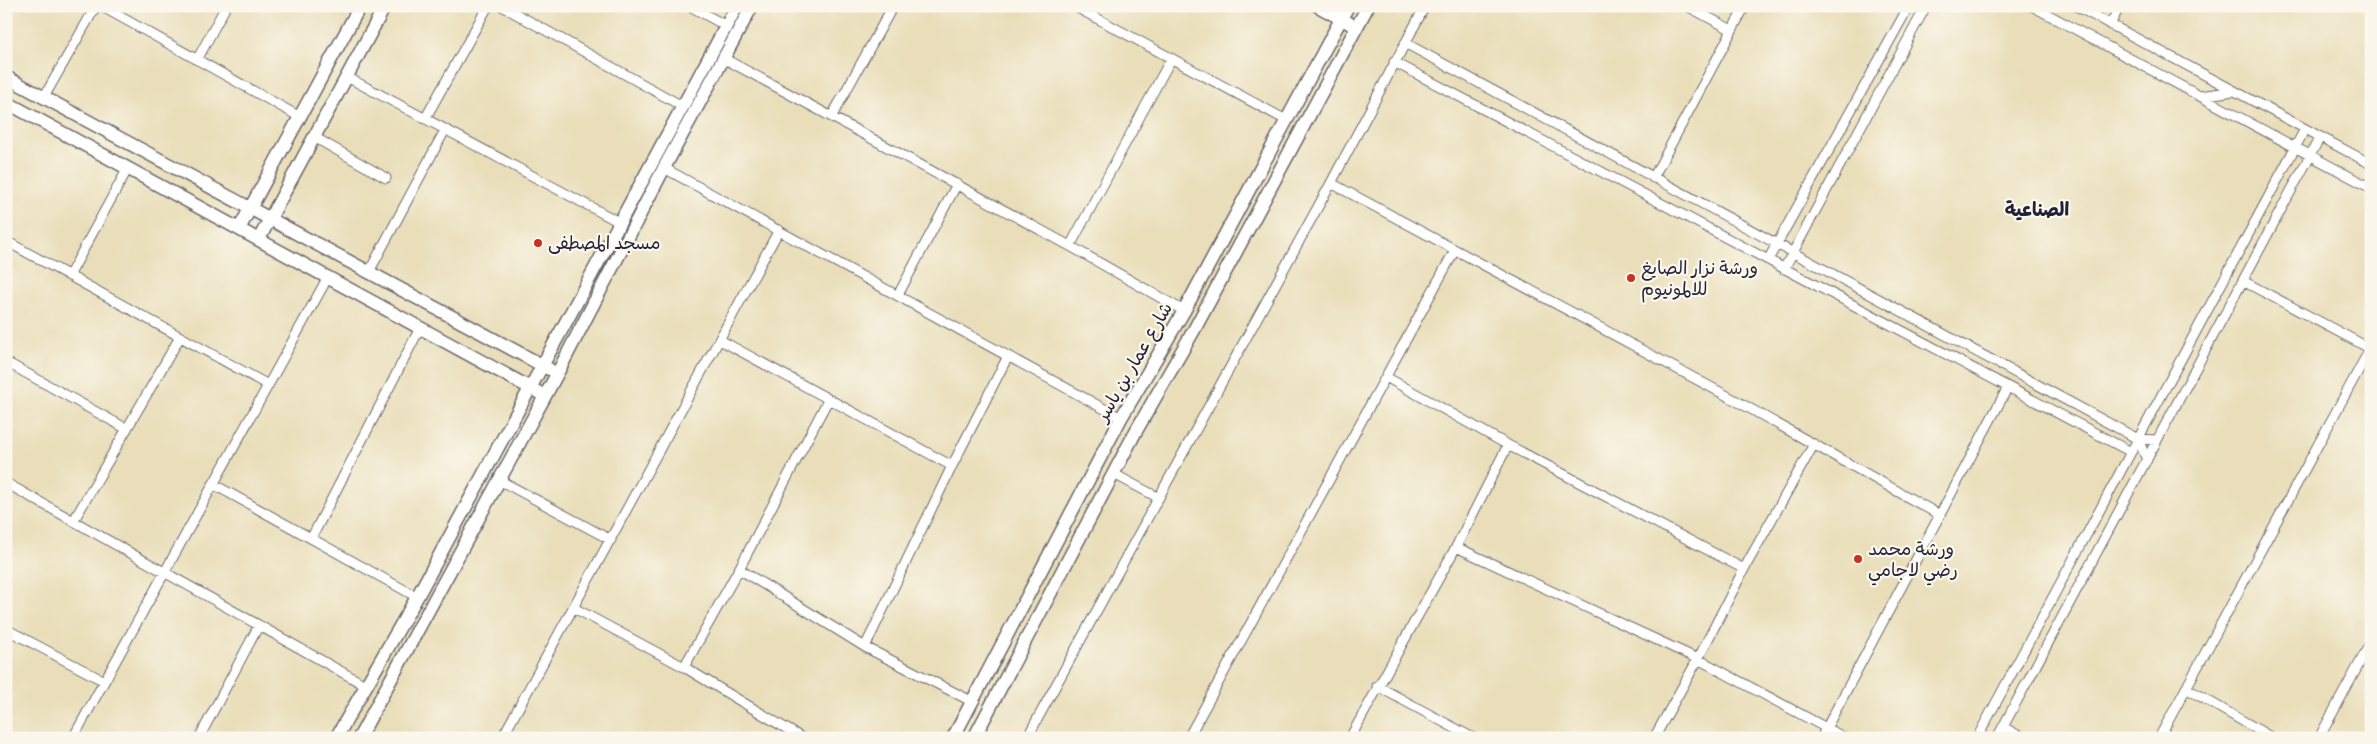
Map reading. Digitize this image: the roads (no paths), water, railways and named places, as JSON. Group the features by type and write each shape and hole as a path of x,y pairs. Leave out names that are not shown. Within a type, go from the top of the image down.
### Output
{"street":[{"path":"44,97 96,6"},
{"path":"101,6 300,116"},
{"path":"197,60 226,6"},
{"path":"239,229 360,6"},
{"path":"259,240 385,6"},
{"path":"425,119 488,6"},
{"path":"502,6 682,106"},
{"path":"690,6 726,26"},
{"path":"336,738 417,597 737,6"},
{"path":"359,738 557,374 664,168 752,6"},
{"path":"832,116 893,6"},
{"path":"1074,6 1286,120"},
{"path":"1318,6 1358,28"},
{"path":"1350,6 1366,10"},
{"name":"شارع عمار بن ياسر","path":"953,738 1121,418 1184,311 1286,120 1350,6"},
{"path":"1027,738 1331,183 1425,6"},
{"path":"1687,6 1732,30"},
{"path":"1653,178 1745,6"},
{"path":"1768,260 1909,6"},
{"path":"1784,269 1926,6"},
{"path":"2032,6 2371,188"},
{"path":"2076,6 2371,164"},
{"path":"2110,24 2120,6"},
{"name":"شارع عمار بن ياسر","path":"974,738 1114,474 1358,28 1366,10"},
{"path":"1405,43 2138,439 2157,440"},
{"path":"723,58 1070,246 1184,311"},
{"path":"1070,246 1171,59"},
{"path":"1394,62 2131,452"},
{"path":"6,77 557,374"},
{"path":"346,77 619,222"},
{"path":"2200,96 2234,91"},
{"path":"6,102 545,396"},
{"path":"1977,738 2305,128"},
{"path":"369,272 445,130"},
{"path":"314,137 386,178"},
{"path":"1997,738 2320,137"},
{"path":"69,276 128,168"},
{"path":"664,168 1121,418"},
{"path":"1331,183 1814,444 1938,514"},
{"path":"898,295 957,184"},
{"path":"502,738 779,230"},
{"path":"6,241 268,385"},
{"path":"1188,738 1455,250"},
{"path":"73,738 328,278"},
{"path":"2159,738 2371,349 2243,281"},
{"path":"312,537 420,328"},
{"path":"74,520 180,337"},
{"path":"720,340 952,466"},
{"path":"865,647 952,466 1008,356"},
{"path":"6,362 127,429"},
{"path":"1386,377 1508,446 1744,569"},
{"path":"1820,738 1938,514 2008,387"},
{"path":"684,667 739,569 828,400"},
{"path":"2138,439 2147,460"},
{"path":"1654,738 1744,569 1814,444"},
{"path":"1350,738 1456,546 1508,446"},
{"path":"1114,474 1159,498"},
{"path":"499,480 611,540"},
{"path":"6,482 365,685"},
{"path":"213,484 312,537 417,597"},
{"path":"1456,546 1698,658 1845,738"},
{"path":"739,569 865,647 972,702"},
{"path":"574,608 684,667 802,738"},
{"path":"198,738 259,625"},
{"path":"6,629 104,681"},
{"path":"2319,738 2371,642"},
{"path":"1377,686 1473,738"},
{"path":"2186,688 2272,738"},
{"path":"2003,727 2023,738"}],"place":[{"name":"مسجد المصطفى","path":"538,243"},
{"name":"ورشة نزار الصايغ للالمونيوم","path":"1631,278"},
{"name":"ورشة محمد رضي لاجامي","path":"1858,559"}],"district":[{"name":"الصناعية","path":"2037,209"}]}
